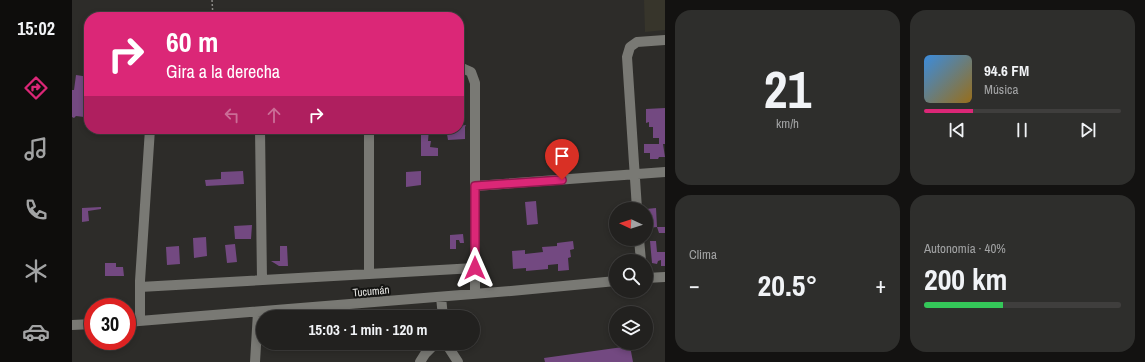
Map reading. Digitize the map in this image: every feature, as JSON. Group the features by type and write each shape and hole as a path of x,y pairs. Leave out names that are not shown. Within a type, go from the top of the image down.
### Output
{"street":[{"path":"637,202 628,57 630,47 637,42 665,40"},
{"path":"464,69 471,72 475,83 475,294"},
{"path":"140,321 140,287 150,134"},
{"path":"260,134 262,280"},
{"path":"369,134 369,274"},
{"path":"475,186 665,172"},
{"path":"140,287 475,268"},
{"path":"653,278 665,277"},
{"name":"Tucumán","path":"282,310 609,282"},
{"path":"441,297 442,310"},
{"name":"Tucumán","path":"136,321 256,312"},
{"path":"72,325 84,324"},
{"path":"255,362 256,345"},
{"path":"420,362 424,354 428,350"},
{"path":"452,350 458,362"}],"path":[{"path":"212,0 213,12"}],"shaded area":[{"path":"644,0 665,0 665,30 645,32"}],"building":[{"path":"76,75 84,76 84,117 72,117 72,90 74,90"},
{"path":"665,108 665,144 663,144 665,157 650,159 650,153 644,153 644,144 659,144 659,138 653,138 653,127 649,127 649,122 646,123 646,109"},
{"path":"464,125 466,125 465,139 448,140 447,134 464,134"},
{"path":"421,134 429,134 428,141 431,141 430,147 438,148 438,156 421,156"},
{"path":"243,171 244,184 206,186 205,180 221,179 221,172"},
{"path":"421,171 421,185 406,187 406,172"},
{"path":"536,201 538,224 527,225 525,202"},
{"path":"101,207 101,209 88,211 89,221 82,222 82,208"},
{"path":"653,208 656,208 657,227 653,227"},
{"path":"252,225 251,239 235,239 234,226"},
{"path":"657,227 665,227 665,233 659,233"},
{"path":"463,234 464,243 460,243 459,240 456,240 456,249 450,249 450,235"},
{"path":"206,237 207,256 194,258 193,238"},
{"path":"573,241 574,249 570,250 571,257 568,258 569,270 558,271 558,264 548,265 548,269 526,271 526,268 513,269 512,251 525,250 525,254 543,252 542,247 557,246 557,243"},
{"path":"653,241 656,241 657,252 665,252 665,266 661,266 661,260 658,261 657,264 653,263 653,254 651,254 650,246 653,246"},
{"path":"235,244 237,262 227,263 225,245"},
{"path":"179,246 180,264 167,265 166,247"},
{"path":"280,246 287,246 288,266 279,266 271,261 280,261"},
{"path":"105,263 116,263 116,267 123,267 124,276 105,276"},
{"path":"609,349 631,350 633,362 545,362 544,358"}],"route":[{"path":"475,268 475,186 562,180"}]}
